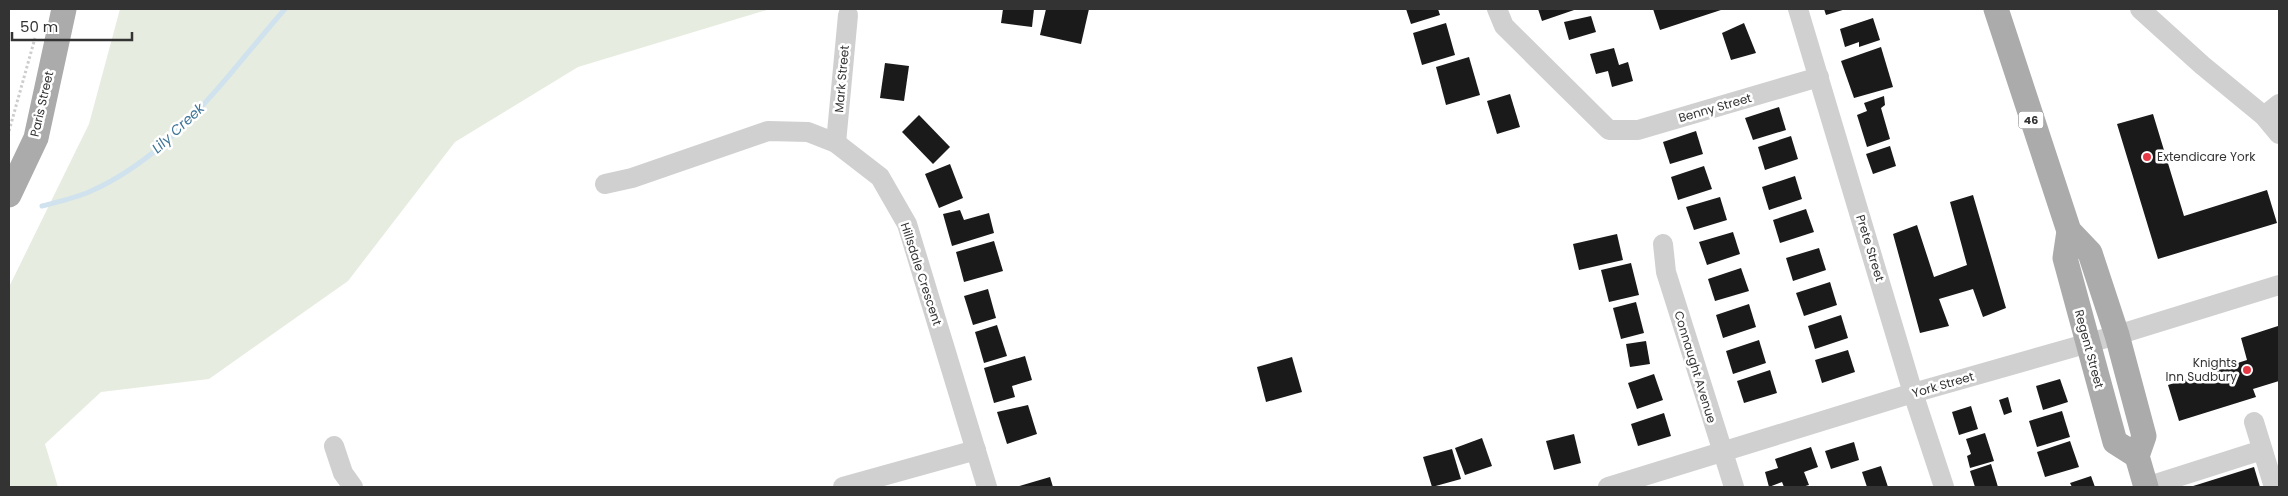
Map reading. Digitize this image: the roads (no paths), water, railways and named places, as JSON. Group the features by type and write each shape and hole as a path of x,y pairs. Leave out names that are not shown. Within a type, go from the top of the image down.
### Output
{"main road":[{"name":"Paris Street","path":"9,195 36,138 64,9"},
{"name":"Regent Street","path":"1996,9 2069,231 2090,253 2117,336 2144,436 2136,456 2115,442 2065,258 2069,231"},
{"path":"2136,456 2146,487"}],"street":[{"name":"Benny Street","path":"1497,9 1504,26 1609,130 1638,130 1819,78"},
{"name":"Prete Street","path":"1798,9 1913,393 1944,487"},
{"path":"2140,9 2202,65 2272,110 2279,134"},
{"name":"Mark Street","path":"836,143 848,15"},
{"name":"Hillsdale Crescent","path":"605,184 632,178 768,131 808,132 836,143 880,177 907,224 987,487"},
{"name":"Connaught Avenue","path":"1663,244 1666,272 1734,487"},
{"name":"York Street","path":"1608,487 1913,393 2117,336 2279,285"},
{"path":"2254,422 2274,487"},
{"path":"334,446 343,473 352,487"},
{"path":"843,487 976,450"},
{"path":"2146,487 2262,450"}],"waterway":[{"name":"Lily Creek","path":"42,206 89,192 119,176 173,136 197,112 285,9"}],"place":[{"name":"Extendicare York","path":"2147,157"},
{"name":"Knights Inn Sudbury","path":"2247,370"}]}
